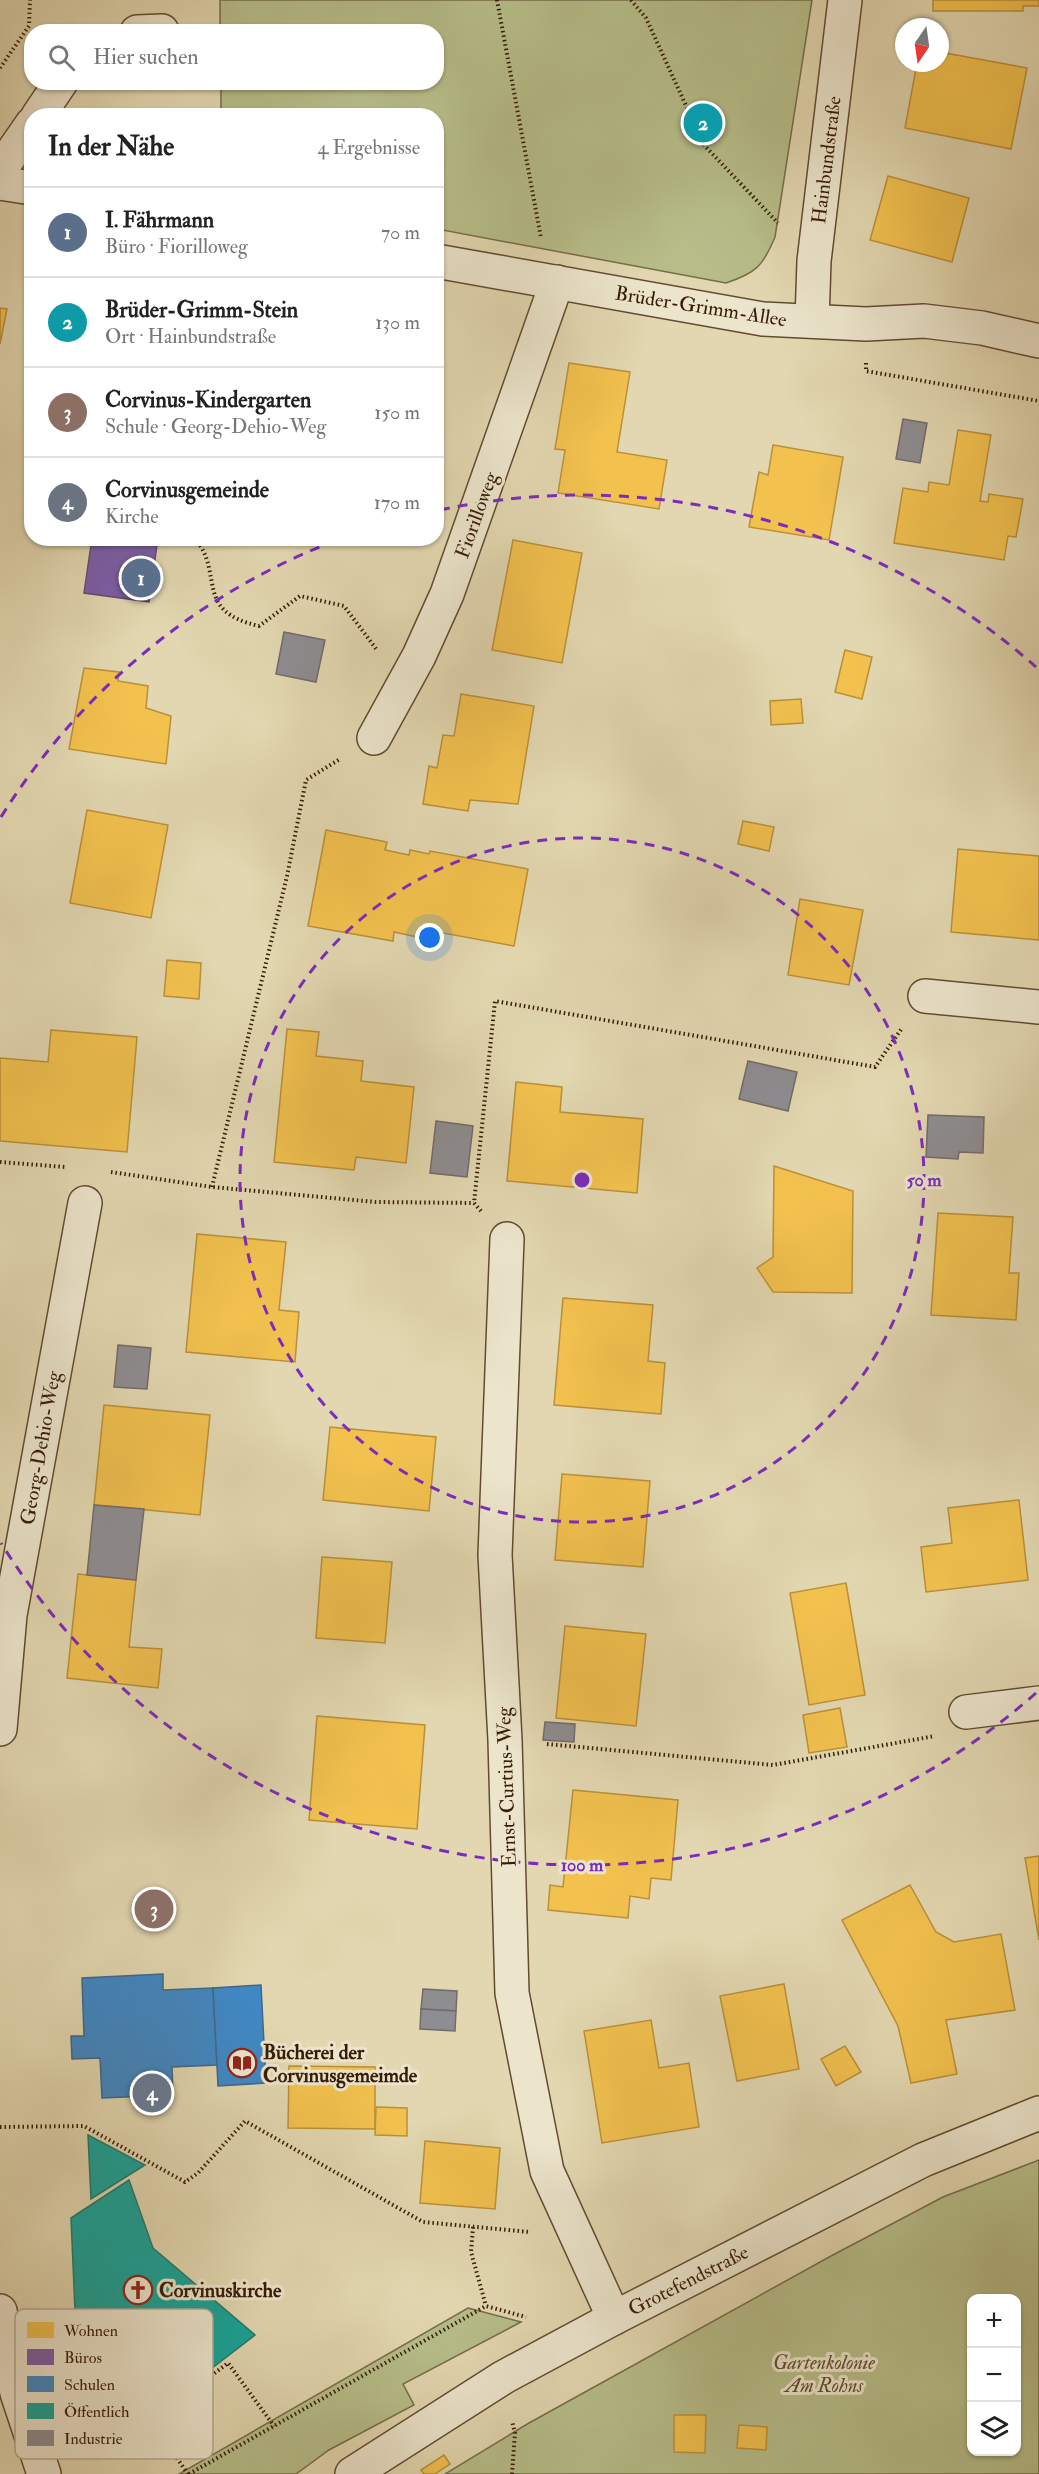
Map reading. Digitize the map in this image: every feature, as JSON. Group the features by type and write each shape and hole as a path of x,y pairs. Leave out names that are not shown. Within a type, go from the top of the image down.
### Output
{"street":[{"name":"Hainbundstraße","path":"812,321 814,261 845,0"},
{"path":"43,108 56,90"},
{"path":"0,170 24,136"},
{"path":"0,183 24,187"},
{"name":"Brüder-Grimm-Allee","path":"444,262 763,320 866,324 924,321 982,328 1039,341"},
{"name":"Fiorilloweg","path":"374,738 447,594 550,281"},
{"path":"926,996 1039,1007"},
{"name":"Georg-Dehio-Weg","path":"0,1729 10,1615 85,1203"},
{"name":"Ernst-Curtius-Weg","path":"507,1239 495,1555 505,1740 512,1993 548,2171 614,2318"},
{"path":"966,1712 1039,1703"},
{"name":"Grotefendstraße","path":"352,2474 504,2377 614,2318 923,2160 1039,2113"},
{"path":"0,2311 15,2388"},
{"path":"40,2459 45,2474"}],"path":[{"path":"29,24 30,0"},
{"path":"497,0 550,281"},
{"path":"631,0 646,18 704,145 814,261"},
{"path":"0,68 24,33"},
{"path":"866,324 866,370 1039,401"},
{"path":"201,546 205,551 214,600 240,622 259,626 300,596 344,606 403,683"},
{"path":"213,1187 287,876 306,780 374,738"},
{"path":"474,1203 495,1001 875,1067 926,996"},
{"path":"0,1162 66,1167"},
{"path":"101,1171 213,1187 376,1202 474,1203 507,1239"},
{"path":"505,1740 773,1765 937,1736 966,1712"},
{"path":"0,2127 84,2126 185,2182 198,2173 245,2121 423,2222 533,2232"},
{"path":"473,2227 471,2252 486,2306"},
{"path":"178,2459 189,2474 486,2306 534,2319"},
{"path":"213,2374 228,2363 274,2426"},
{"path":"504,2377 515,2433 512,2474"}],"green space":[{"path":"220,0 812,0 775,237 762,262 752,272 726,283 444,230 444,108 221,108 221,90 444,90 444,24 220,24"},
{"name":"Gartenkolonie Am Rohns","path":"1039,2160 1039,2474 445,2474 529,2423 831,2256 943,2197"},
{"path":"468,2308 521,2322 403,2384 414,2405 329,2450 296,2474 179,2474 205,2459 213,2459 213,2454"}],"building: Wohnen":[{"path":"933,0 1039,0 1039,6 1023,6 1023,11 933,11"},
{"path":"949,54 1027,68 1011,149 905,128 915,72 949,72"},
{"path":"888,176 969,198 952,262 870,240"},
{"path":"0,308 7,309 0,344"},
{"path":"569,363 630,372 617,452 667,460 659,509 558,493 565,450 555,449"},
{"path":"958,430 991,435 980,501 988,502 989,494 1023,499 1016,537 1008,536 1004,560 894,543 903,488 928,492 929,482 949,485"},
{"path":"773,445 843,457 829,540 749,527 759,472 768,475"},
{"path":"513,540 582,553 562,663 492,650"},
{"path":"845,650 872,657 862,699 835,692"},
{"path":"84,668 119,672 118,681 148,686 146,708 171,716 166,764 69,749"},
{"path":"461,694 534,706 518,804 470,800 468,811 423,804 429,766 437,768 443,735 454,736"},
{"path":"801,699 803,723 771,725 770,701"},
{"path":"87,810 168,825 151,918 70,903"},
{"path":"743,821 774,827 769,851 738,844"},
{"path":"326,830 387,842 385,850 409,855 410,850 429,854 430,851 528,869 514,946 438,932 436,941 394,932 393,941 308,926"},
{"path":"958,849 1039,856 1039,940 951,932"},
{"path":"800,899 863,910 849,985 788,975"},
{"path":"167,960 201,963 199,999 164,996"},
{"path":"287,1029 319,1032 316,1056 363,1061 361,1081 414,1087 406,1163 356,1157 354,1170 274,1162"},
{"path":"51,1030 137,1037 127,1152 0,1141 0,1058 48,1062"},
{"path":"516,1082 562,1087 560,1112 643,1119 637,1193 507,1181"},
{"path":"774,1166 853,1191 852,1293 773,1292 757,1268 773,1257"},
{"path":"938,1213 1013,1217 1009,1273 1019,1273 1016,1320 931,1315"},
{"path":"197,1234 286,1242 279,1310 299,1312 295,1362 186,1352"},
{"path":"563,1298 653,1305 648,1361 665,1363 661,1414 554,1405"},
{"path":"104,1405 210,1415 200,1515 94,1505"},
{"path":"330,1427 436,1437 429,1511 323,1500"},
{"path":"562,1474 650,1481 643,1567 555,1560"},
{"path":"1019,1500 1028,1580 926,1592 921,1547 952,1543 948,1508"},
{"path":"322,1557 392,1562 385,1643 316,1638"},
{"path":"78,1574 136,1580 129,1647 162,1649 158,1688 67,1678"},
{"path":"846,1583 865,1695 809,1705 790,1593"},
{"path":"565,1626 646,1634 636,1726 556,1718"},
{"path":"840,1708 847,1747 809,1753 803,1715"},
{"path":"317,1716 425,1725 417,1829 309,1820"},
{"path":"573,1790 678,1800 671,1880 651,1878 649,1899 630,1896 628,1918 548,1910 550,1885 563,1887"},
{"path":"1039,1856 1039,1940 1025,1858"},
{"path":"910,1885 936,1932 954,1942 1001,1934 1015,2010 946,2020 957,2074 911,2083 898,2026 842,1920"},
{"path":"784,1984 799,2069 737,2081 720,1996"},
{"path":"651,2020 659,2068 689,2063 699,2127 602,2143 584,2031"},
{"path":"845,2046 861,2072 836,2086 821,2059"},
{"path":"289,2066 375,2067 375,2129 288,2128"},
{"path":"376,2107 407,2108 407,2136 375,2135"},
{"path":"425,2141 500,2148 495,2209 420,2203"},
{"path":"674,2415 706,2415 705,2453 674,2452"},
{"path":"739,2425 767,2427 766,2450 737,2448"},
{"path":"444,2455 450,2464 435,2474 424,2474 421,2470"}],"building: Büros":[{"path":"91,546 157,546 149,602 84,593"}],"building: Schulen":[{"path":"163,1974 163,1990 213,1988 217,2065 172,2067 173,2095 102,2098 100,2058 72,2059 71,2036 84,2036 82,1978"},
{"path":"261,1985 266,2083 218,2086 213,1988"}],"building: Öffentlich":[{"path":"88,2135 145,2165 91,2199"},
{"path":"129,2180 153,2248 255,2335 213,2367 213,2309 75,2309 71,2218"}],"building: Industrie":[{"path":"903,419 927,423 920,463 896,459"},
{"path":"284,632 325,640 316,682 276,674"},
{"path":"748,1061 797,1072 788,1111 739,1099"},
{"path":"928,1115 984,1117 983,1153 959,1152 958,1159 926,1157"},
{"path":"436,1121 473,1126 467,1177 430,1173"},
{"path":"118,1345 151,1348 147,1389 114,1387"},
{"path":"94,1505 144,1509 136,1580 87,1575"},
{"path":"545,1722 575,1724 574,1742 543,1740"},
{"path":"423,1989 457,1991 456,2011 421,2009"},
{"path":"421,2009 456,2011 455,2031 420,2029"}],"place":[{"name":"Brüder-Grimm-Stein","path":"703,123"},
{"name":"I. Fährmann","path":"141,578"},
{"name":"Corvinus-Kindergarten","path":"154,1909"},
{"name":"Bücherei der Corvinusgemeimde","path":"242,2063"},
{"name":"Corvinusgemeinde","path":"152,2093"},
{"name":"Corvinuskirche","path":"138,2290"}]}
